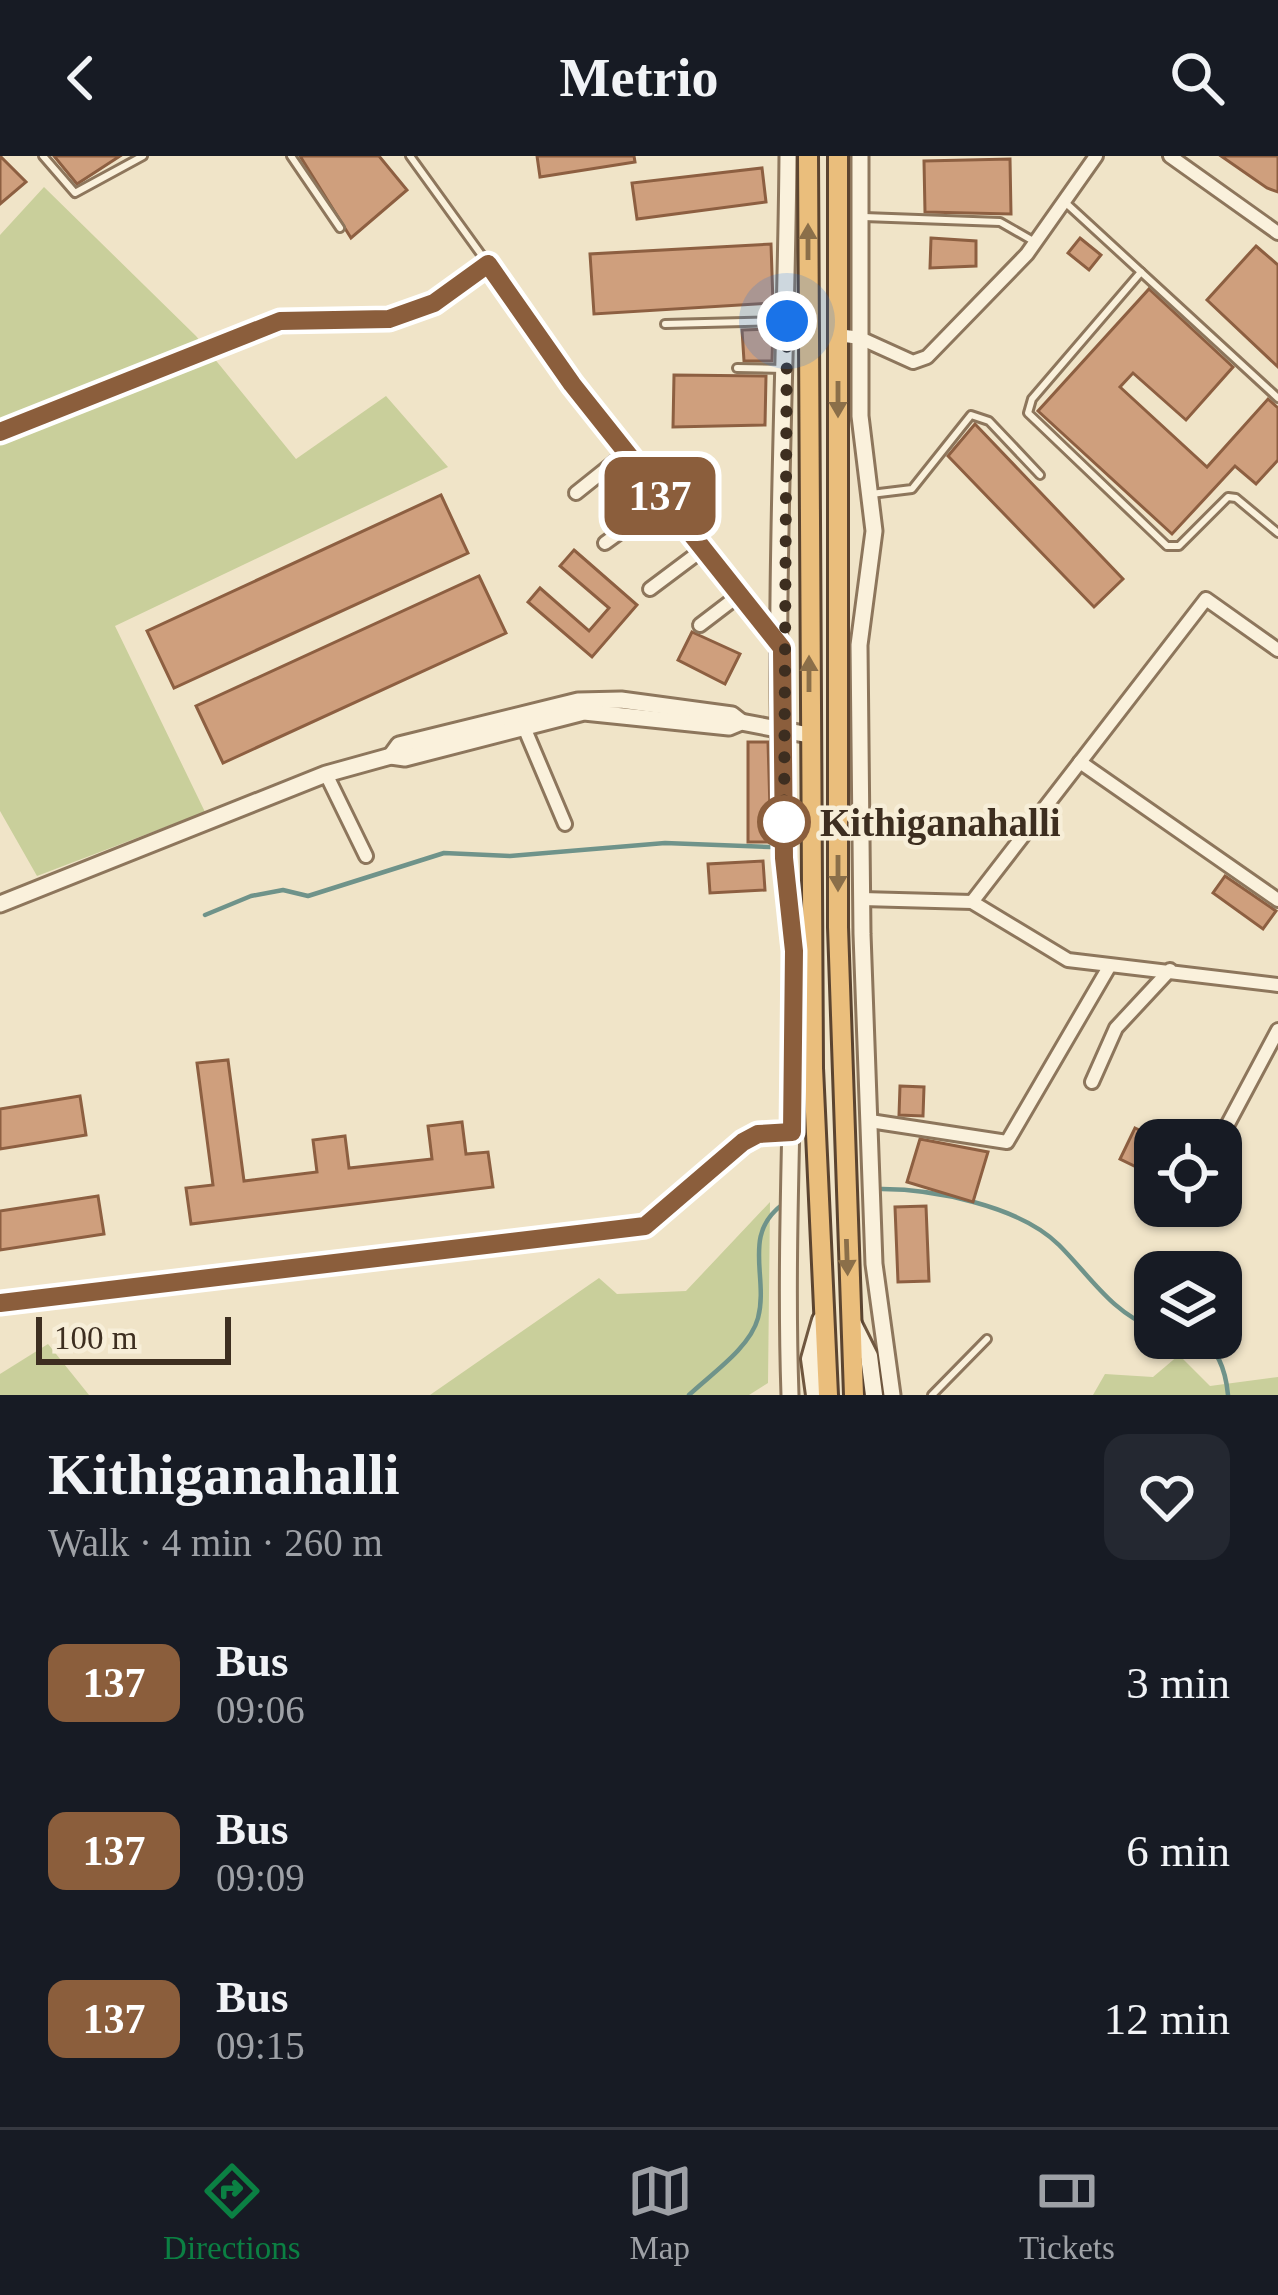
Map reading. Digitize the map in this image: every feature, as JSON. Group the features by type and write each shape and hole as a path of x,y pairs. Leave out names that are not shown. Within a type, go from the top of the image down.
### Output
{"highway":[{"path":"808,156 809,735 823,1393"},
{"path":"838,156 844,1198 854,1395"}],"main road":[{"path":"849,1316 869,1357 874,1395"}],"street":[{"path":"787,1393 784,1312 792,1184 794,951 784,858 782,648 788,156"},
{"path":"860,156 861,445 874,531 859,645 862,899 874,1264 892,1395"},
{"path":"838,335 860,338 913,362 927,357 981,305 1035,242 1096,156"},
{"path":"1169,156 1278,233"},
{"path":"0,432 280,321 389,319 434,303 488,264 626,454 782,648"},
{"path":"576,493 626,454"},
{"path":"605,543 663,501"},
{"path":"650,589 702,550"},
{"path":"700,626 738,596"},
{"path":"972,902 1206,599 1278,650"},
{"path":"0,904 326,774 391,756 404,758 520,719 596,711 729,727 741,722 809,735"},
{"path":"520,719 565,824"},
{"path":"1080,762 1278,900"},
{"path":"326,774 366,856"},
{"path":"862,899 972,902 1051,953 1109,967 1278,985"},
{"path":"870,1121 1007,1142 1109,967"},
{"path":"1092,1082 1116,1028 1170,970"},
{"path":"1231,1119 1278,1030"}],"lane":[{"path":"43,156 75,193 143,156"},
{"path":"291,156 340,228"},
{"path":"410,156 488,264"},
{"path":"1064,201 1278,398"},
{"path":"860,217 1000,222 1035,242"},
{"path":"1141,272 1032,399 1028,413 1168,546 1179,546 1228,497 1236,498 1278,533"},
{"path":"665,324 787,321"},
{"path":"736,368 788,369"},
{"path":"871,494 913,488 971,415 988,421 1040,475"},
{"path":"0,1303 645,1226 743,1142 758,1134 792,1132"},
{"path":"932,1395 988,1339"}],"green space":[{"path":"44,187 196,336 296,459 386,396 448,467 115,626 205,812 37,876 0,811 0,235"},
{"path":"770,1202 768,1383 749,1395 430,1395 599,1278 617,1294 686,1291"},
{"path":"48,1344 89,1395 0,1395 0,1374"},
{"path":"1174,1359 1183,1359 1210,1386 1278,1377 1278,1395 1093,1395 1105,1374 1153,1377"}],"building":[{"path":"0,156 26,182 0,204"},
{"path":"54,156 120,156 77,184"},
{"path":"300,156 379,156 407,190 351,238"},
{"path":"537,156 634,156 635,162 540,177"},
{"path":"1221,156 1278,156 1278,192 1267,188"},
{"path":"1010,159 1011,214 925,212 924,161"},
{"path":"762,168 766,202 637,219 632,183"},
{"path":"931,238 976,241 976,266 930,268"},
{"path":"1080,238 1101,255 1089,270 1068,253"},
{"path":"771,244 773,303 594,314 590,254"},
{"path":"1256,246 1278,265 1278,367 1207,300"},
{"path":"1149,289 1233,367 1186,420 1133,373 1120,387 1207,467 1268,399 1278,408 1278,460 1256,484 1235,466 1172,534 1038,411"},
{"path":"773,329 772,361 744,361 742,330"},
{"path":"674,375 766,376 765,425 673,427"},
{"path":"975,424 1123,579 1094,607 948,456"},
{"path":"441,495 468,553 174,688 147,631"},
{"path":"574,550 637,605 592,657 528,602 540,588 589,631 609,608 560,566"},
{"path":"479,576 506,633 223,763 196,706"},
{"path":"692,632 740,654 725,684 678,660"},
{"path":"748,742 768,742 771,842 748,842"},
{"path":"763,861 765,890 710,893 708,864"},
{"path":"1225,876 1276,911 1263,929 1213,893"},
{"path":"228,1060 244,1181 317,1172 313,1140 345,1136 349,1168 432,1159 428,1126 462,1122 466,1154 488,1152 493,1187 191,1224 186,1188 213,1185 197,1063"},
{"path":"900,1086 924,1087 923,1116 899,1115"},
{"path":"80,1096 86,1135 0,1149 0,1109"},
{"path":"1134,1130 1134,1166 1120,1159"},
{"path":"920,1139 988,1152 973,1202 907,1182"},
{"path":"98,1196 104,1234 0,1250 0,1211"},
{"path":"926,1206 929,1281 898,1282 895,1207"}],"waterway":[{"path":"205,915 251,896 283,890 308,896 444,853 510,856 665,843 771,847"},
{"path":"877,1189 948,1196 1022,1220 1059,1245 1134,1318"},
{"path":"689,1395 754,1329 761,1302 763,1229 783,1204"},
{"path":"1218,1359 1228,1395"}],"bus line":[{"name":"137","path":"0,432 280,321 389,319 434,303 488,264 572,384 782,648 784,858 794,951 792,1132 758,1134 743,1142 645,1226 0,1303"}],"place":[{"name":"Kithiganahalli","path":"784,822"}],"route":[{"path":"784,822 782,505 787,321"}]}
